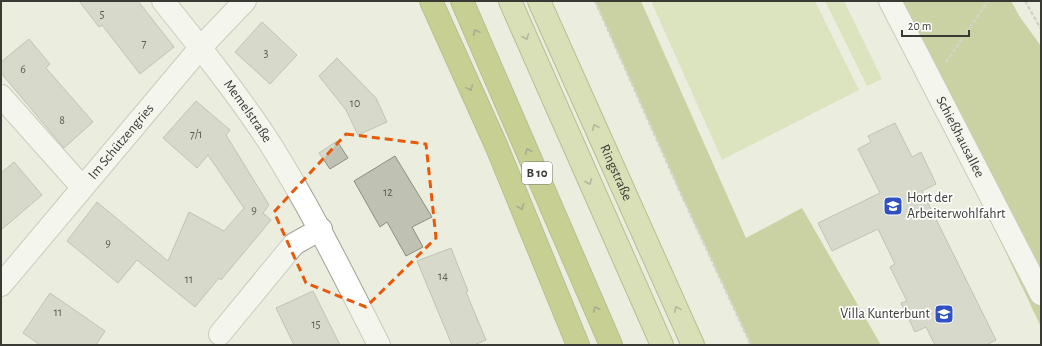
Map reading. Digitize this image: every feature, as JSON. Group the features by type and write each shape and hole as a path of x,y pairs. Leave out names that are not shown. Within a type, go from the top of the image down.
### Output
{"highway":[{"name":"B 10","path":"431,1 496,145 578,345"},
{"name":"B 10","path":"462,1 611,345"}],"main road":[{"name":"Ringstraße","path":"510,1 633,284 662,345"},
{"name":"Ringstraße","path":"539,1 693,345"}],"street":[{"name":"Memelstraße","path":"164,1 268,142 321,229 379,345"},
{"name":"Im Schützengries","path":"1,285 200,48 246,1"},
{"name":"Schießhausallee","path":"890,1 1041,294"},
{"path":"1,96 82,187"},
{"path":"220,334 294,244 321,229"}],"path":[{"path":"596,1 681,194 751,345"},
{"path":"932,81 988,1"},
{"path":"1025,1 1041,29"}],"highlighted area":[{"path":"346,134 426,144 436,238 366,307 306,283 274,212"}],"green space":[{"path":"595,1 641,1 746,238 802,208 881,345 751,345 681,194"},
{"path":"651,1 815,1 859,90 722,160"},
{"path":"825,1 844,1 882,79 867,86"},
{"path":"896,1 1011,1 1020,17 1041,46 1041,327 944,122"}],"building":[{"path":"79,1 138,1 174,47 140,74 102,25 99,27"},
{"path":"262,22 297,55 270,84 235,52"},
{"path":"29,39 50,64 46,68 93,122 64,148 1,73 1,62"},
{"path":"337,58 376,98 387,122 358,135 346,110 319,76"},
{"path":"196,101 230,130 226,135 269,205 263,213 271,220 221,280 219,278 195,307 137,260 118,283 67,241 97,202 168,261 189,212 224,231 244,208 208,155 197,168 163,138"},
{"path":"895,123 912,157 921,152 936,184 922,191 996,340 986,345 935,345 926,327 915,332 901,303 907,301 890,267 895,264 878,229 832,251 818,223 880,193 858,149 871,142 868,136"},
{"path":"337,141 348,158 330,169 319,153"},
{"path":"395,156 432,217 412,227 423,247 406,256 387,222 380,227 354,181"},
{"path":"14,162 42,195 1,230 1,173"},
{"path":"451,248 468,291 466,292 486,340 474,345 452,345 417,261"},
{"path":"313,291 340,345 294,345 276,308"},
{"path":"50,293 105,331 96,345 40,345 23,333"}],"place":[{"name":"Hort der Arbeiterwohlfahrt","path":"893,206"},
{"name":"Villa Kunterbunt","path":"944,314"}]}
